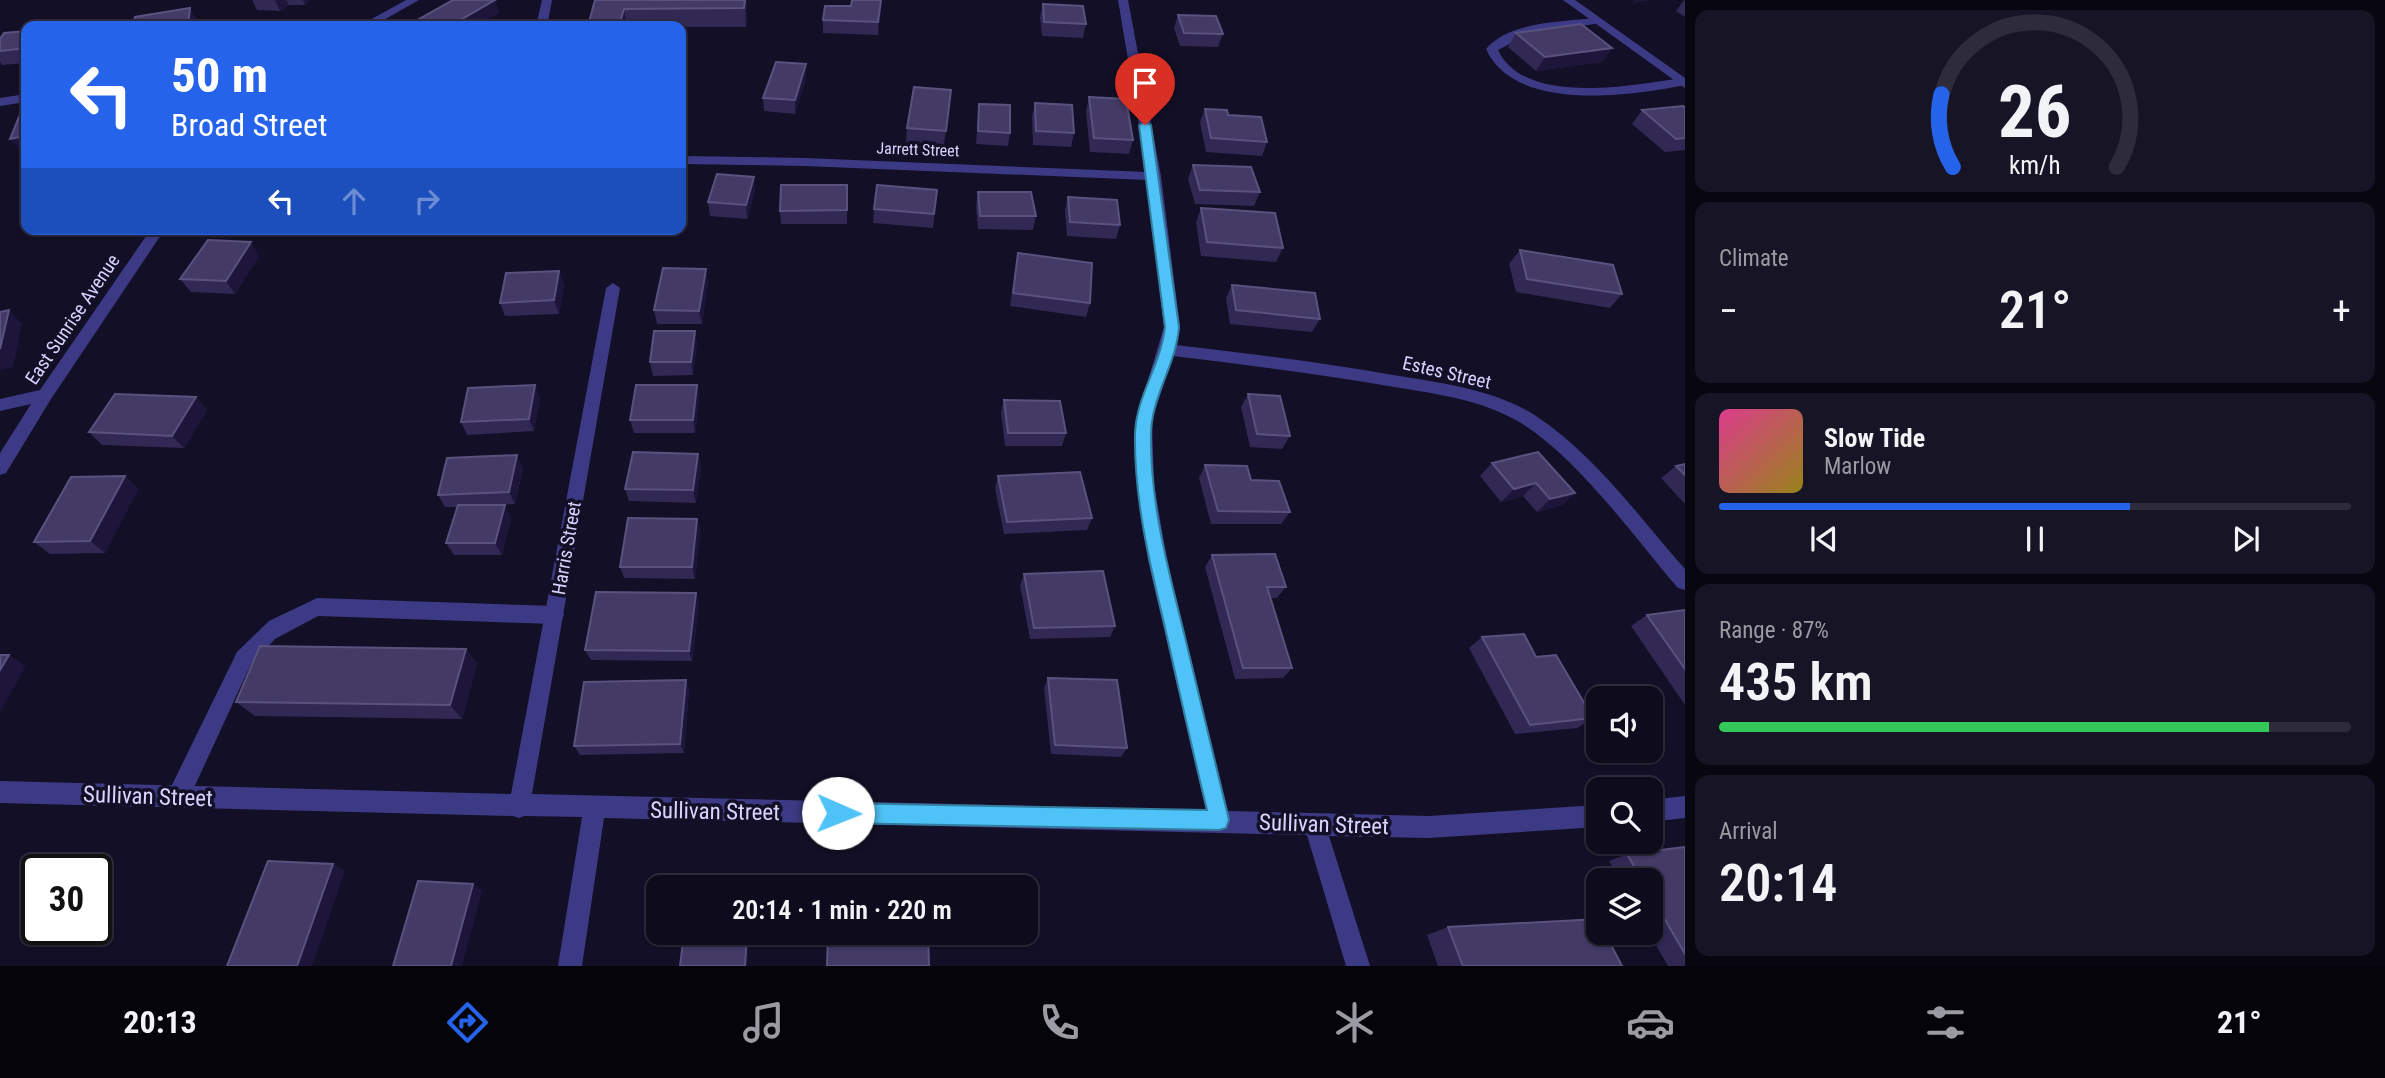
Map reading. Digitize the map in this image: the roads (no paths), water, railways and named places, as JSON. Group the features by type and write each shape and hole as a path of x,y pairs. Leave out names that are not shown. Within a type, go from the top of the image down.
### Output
{"street":[{"path":"374,21 414,0"},
{"path":"543,21 547,0"},
{"path":"1123,0 1154,176 1170,301 1170,350 1149,395 1143,432 1152,539 1219,820"},
{"path":"1568,0 1684,83"},
{"path":"1596,21 1519,35 1500,41 1492,49 1500,62 1519,79 1549,89 1637,88 1684,83"},
{"path":"0,102 21,99"},
{"name":"Jarrett Street","path":"686,160 805,162 1154,176"},
{"name":"East Sunrise Avenue","path":"0,468 45,395 154,235"},
{"name":"Harris Street","path":"519,807 613,288"},
{"name":"Estes Street","path":"1170,350 1348,372 1463,393 1512,411 1543,430 1585,470 1685,582"},
{"path":"0,405 45,395"},
{"path":"178,797 244,658 259,638 280,622 317,607 554,615"},
{"name":"Sullivan Street","path":"0,792 519,807 1219,820 1429,827 1586,817"},
{"path":"1663,810 1685,807"},
{"path":"570,966 594,808"},
{"path":"1315,825 1358,966"}]}
